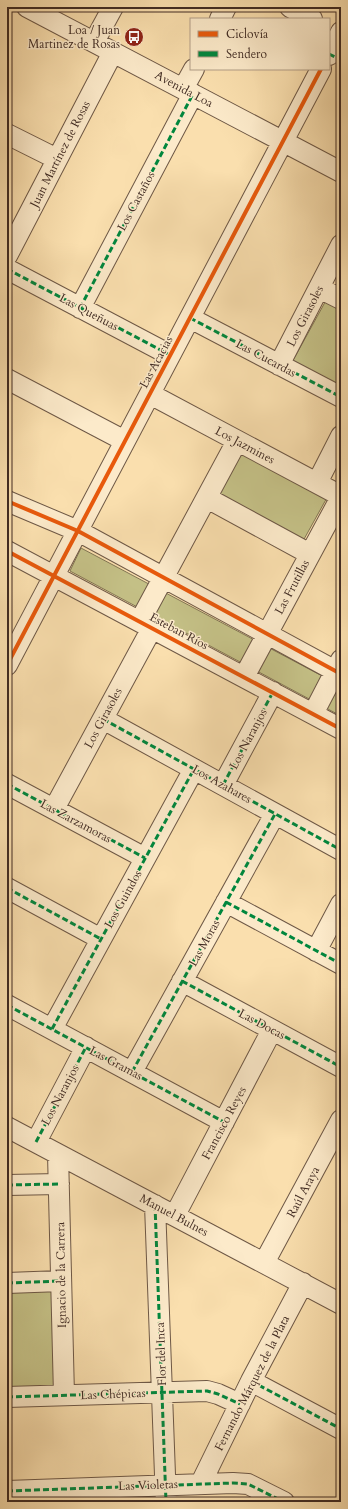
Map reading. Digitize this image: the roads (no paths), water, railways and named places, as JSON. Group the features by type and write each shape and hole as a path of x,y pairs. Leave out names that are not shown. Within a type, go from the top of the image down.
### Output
{"street":[{"name":"Avenida Loa","path":"27,7 341,172"},
{"path":"94,42 113,7"},
{"path":"220,18 226,7"},
{"path":"290,7 310,18"},
{"path":"330,51 337,32"},
{"name":"Juan Martínez de Rosas","path":"7,256 113,52"},
{"path":"330,54 341,60"},
{"name":"Los Castaños","path":"80,308 188,92 194,70"},
{"name":"Las Acacias","path":"7,665 320,70"},
{"path":"7,134 57,159"},
{"name":"Los Girasoles","path":"279,365 341,245"},
{"name":"Las Queñuas","path":"7,269 170,355"},
{"path":"319,288 341,299"},
{"name":"Las Cucardas","path":"190,318 341,397"},
{"path":"7,378 125,441"},
{"name":"Los Jazmines","path":"150,394 341,496"},
{"path":"317,483 341,436"},
{"name":"Los Girasoles","path":"54,809 103,719 146,624 163,577 237,441"},
{"name":"Las Frutillas","path":"244,677 341,496"},
{"path":"207,498 310,554"},
{"path":"7,501 78,531 268,634 339,668 312,714"},
{"name":"Esteban Ríos","path":"7,551 341,729"},
{"name":"Los Naranjos","path":"223,785 273,692"},
{"name":"Los Azahares","path":"103,719 341,850"},
{"name":"Los Guindos","path":"52,1029 194,769"},
{"name":"Las Zarzamoras","path":"7,784 145,858"},
{"name":"Las Moras","path":"132,1072 275,814"},
{"path":"9,895 101,939"},
{"path":"226,902 341,964"},
{"path":"316,951 341,904"},
{"name":"Las Docas","path":"182,981 341,1067"},
{"name":"Las Gramas","path":"7,1005 224,1122"},
{"name":"Francisco Reyes","path":"175,1216 272,1030"},
{"name":"Los Naranjos","path":"36,1142 86,1047"},
{"name":"Raúl Araya","path":"264,1263 341,1120"},
{"name":"Manuel Bulnes","path":"7,1127 341,1304"},
{"name":"Ignacio de la Carrera","path":"58,1154 64,1395"},
{"path":"7,1186 59,1184"},
{"name":"Flor del Inca","path":"155,1205 166,1493"},
{"path":"7,1282 61,1281"},
{"name":"Fernando Márquez de la Plata","path":"202,1483 251,1381 303,1283"},
{"path":"251,1381 341,1429"},
{"name":"Las Chépicas","path":"7,1397 207,1391 218,1394 240,1404"},
{"name":"Las Violetas","path":"7,1490 166,1493 202,1483 248,1484 284,1502"}],"place":[{"name":"Loa / Juan Martinez de Rosas","path":"134,37"}]}
